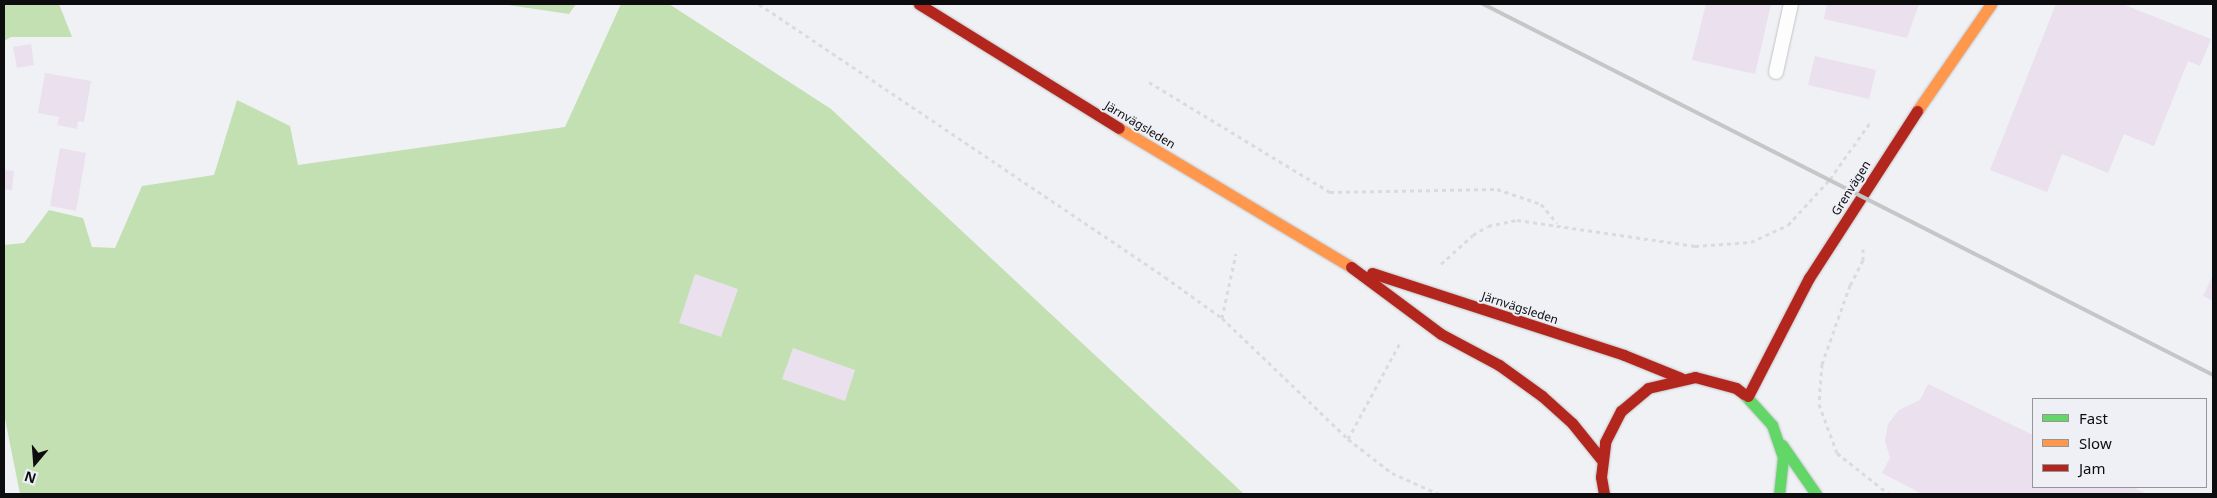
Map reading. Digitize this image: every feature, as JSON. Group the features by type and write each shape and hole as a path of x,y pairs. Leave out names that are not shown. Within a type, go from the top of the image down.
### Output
{"main road":[{"name":"Järnvägsleden","path":"919,4 1063,95 1349,265 1441,334 1499,365 1542,396 1572,423 1601,459"},
{"name":"Grenvägen","path":"1748,396 1809,278 1991,4"},
{"name":"Järnvägsleden","path":"1349,265 1624,355 1681,378"},
{"path":"1604,494 1601,459 1611,425 1633,398 1664,381 1681,378 1710,378 1748,396 1762,409 1779,442 1816,494"},
{"path":"1779,442 1783,473 1779,494"}],"lane":[{"path":"1776,72 1791,4"}],"path":[{"path":"759,4 1035,186 1222,318 1348,439 1392,473 1439,494"},
{"path":"1148,82 1330,192 1497,188 1542,204 1557,223"},
{"path":"1441,264 1454,248 1488,226 1517,220 1557,223 1695,246 1751,242 1788,225 1830,179 1875,116"},
{"path":"1863,242 1864,260 1850,285 1822,364 1819,404 1837,453 1889,494"},
{"path":"1222,318 1236,253"},
{"path":"1348,439 1404,336"}],"green space":[{"path":"4,4 59,4 72,37 11,37 4,41"},
{"path":"502,4 576,4 569,14"},
{"path":"621,4 669,4 831,109 1244,494 20,494 4,414 4,245 24,243 49,210 83,218 92,247 115,248 142,186 214,175 237,100 290,126 298,165 565,127"}],"building":[{"path":"1706,4 1771,4 1755,74 1692,60"},
{"path":"1827,4 1919,4 1907,38 1824,19"},
{"path":"2056,4 2122,4 2211,39 2200,66 2188,61 2154,146 2124,134 2108,173 2062,154 2047,192 1990,170"},
{"path":"31,44 34,65 17,68 13,47"},
{"path":"1815,56 1876,70 1869,99 1808,85"},
{"path":"45,73 91,81 84,122 78,121 77,129 57,125 59,117 38,113"},
{"path":"60,148 86,153 76,211 50,206"},
{"path":"4,170 14,171 12,190 4,189"},
{"path":"695,274 738,289 721,337 679,323"},
{"path":"2213,275 2213,301 2203,296"},
{"path":"793,348 855,370 845,401 782,379"},
{"path":"1928,384 2032,435 2032,488 2135,488 2147,494 1922,494 1882,473 1890,458 1885,441 1888,424 1899,410 1920,400"}],"railway":[{"path":"1483,4 2213,375"}],"traffic: fast":[{"path":"1744,394 1772,425 1783,457 1779,494"},
{"path":"1782,445 1816,494"}],"traffic: slow":[{"path":"1917,111 1991,4"},
{"path":"1119,128 1351,267"}],"traffic: jam":[{"path":"919,4 1119,128"},
{"path":"1748,396 1809,278 1917,111"},
{"path":"1351,267 1441,334 1499,365 1542,396 1572,423 1601,459"},
{"path":"1372,273 1624,355 1681,378"},
{"path":"1604,494 1601,477 1605,442 1621,411 1648,388 1695,377 1736,388 1744,394"}]}
